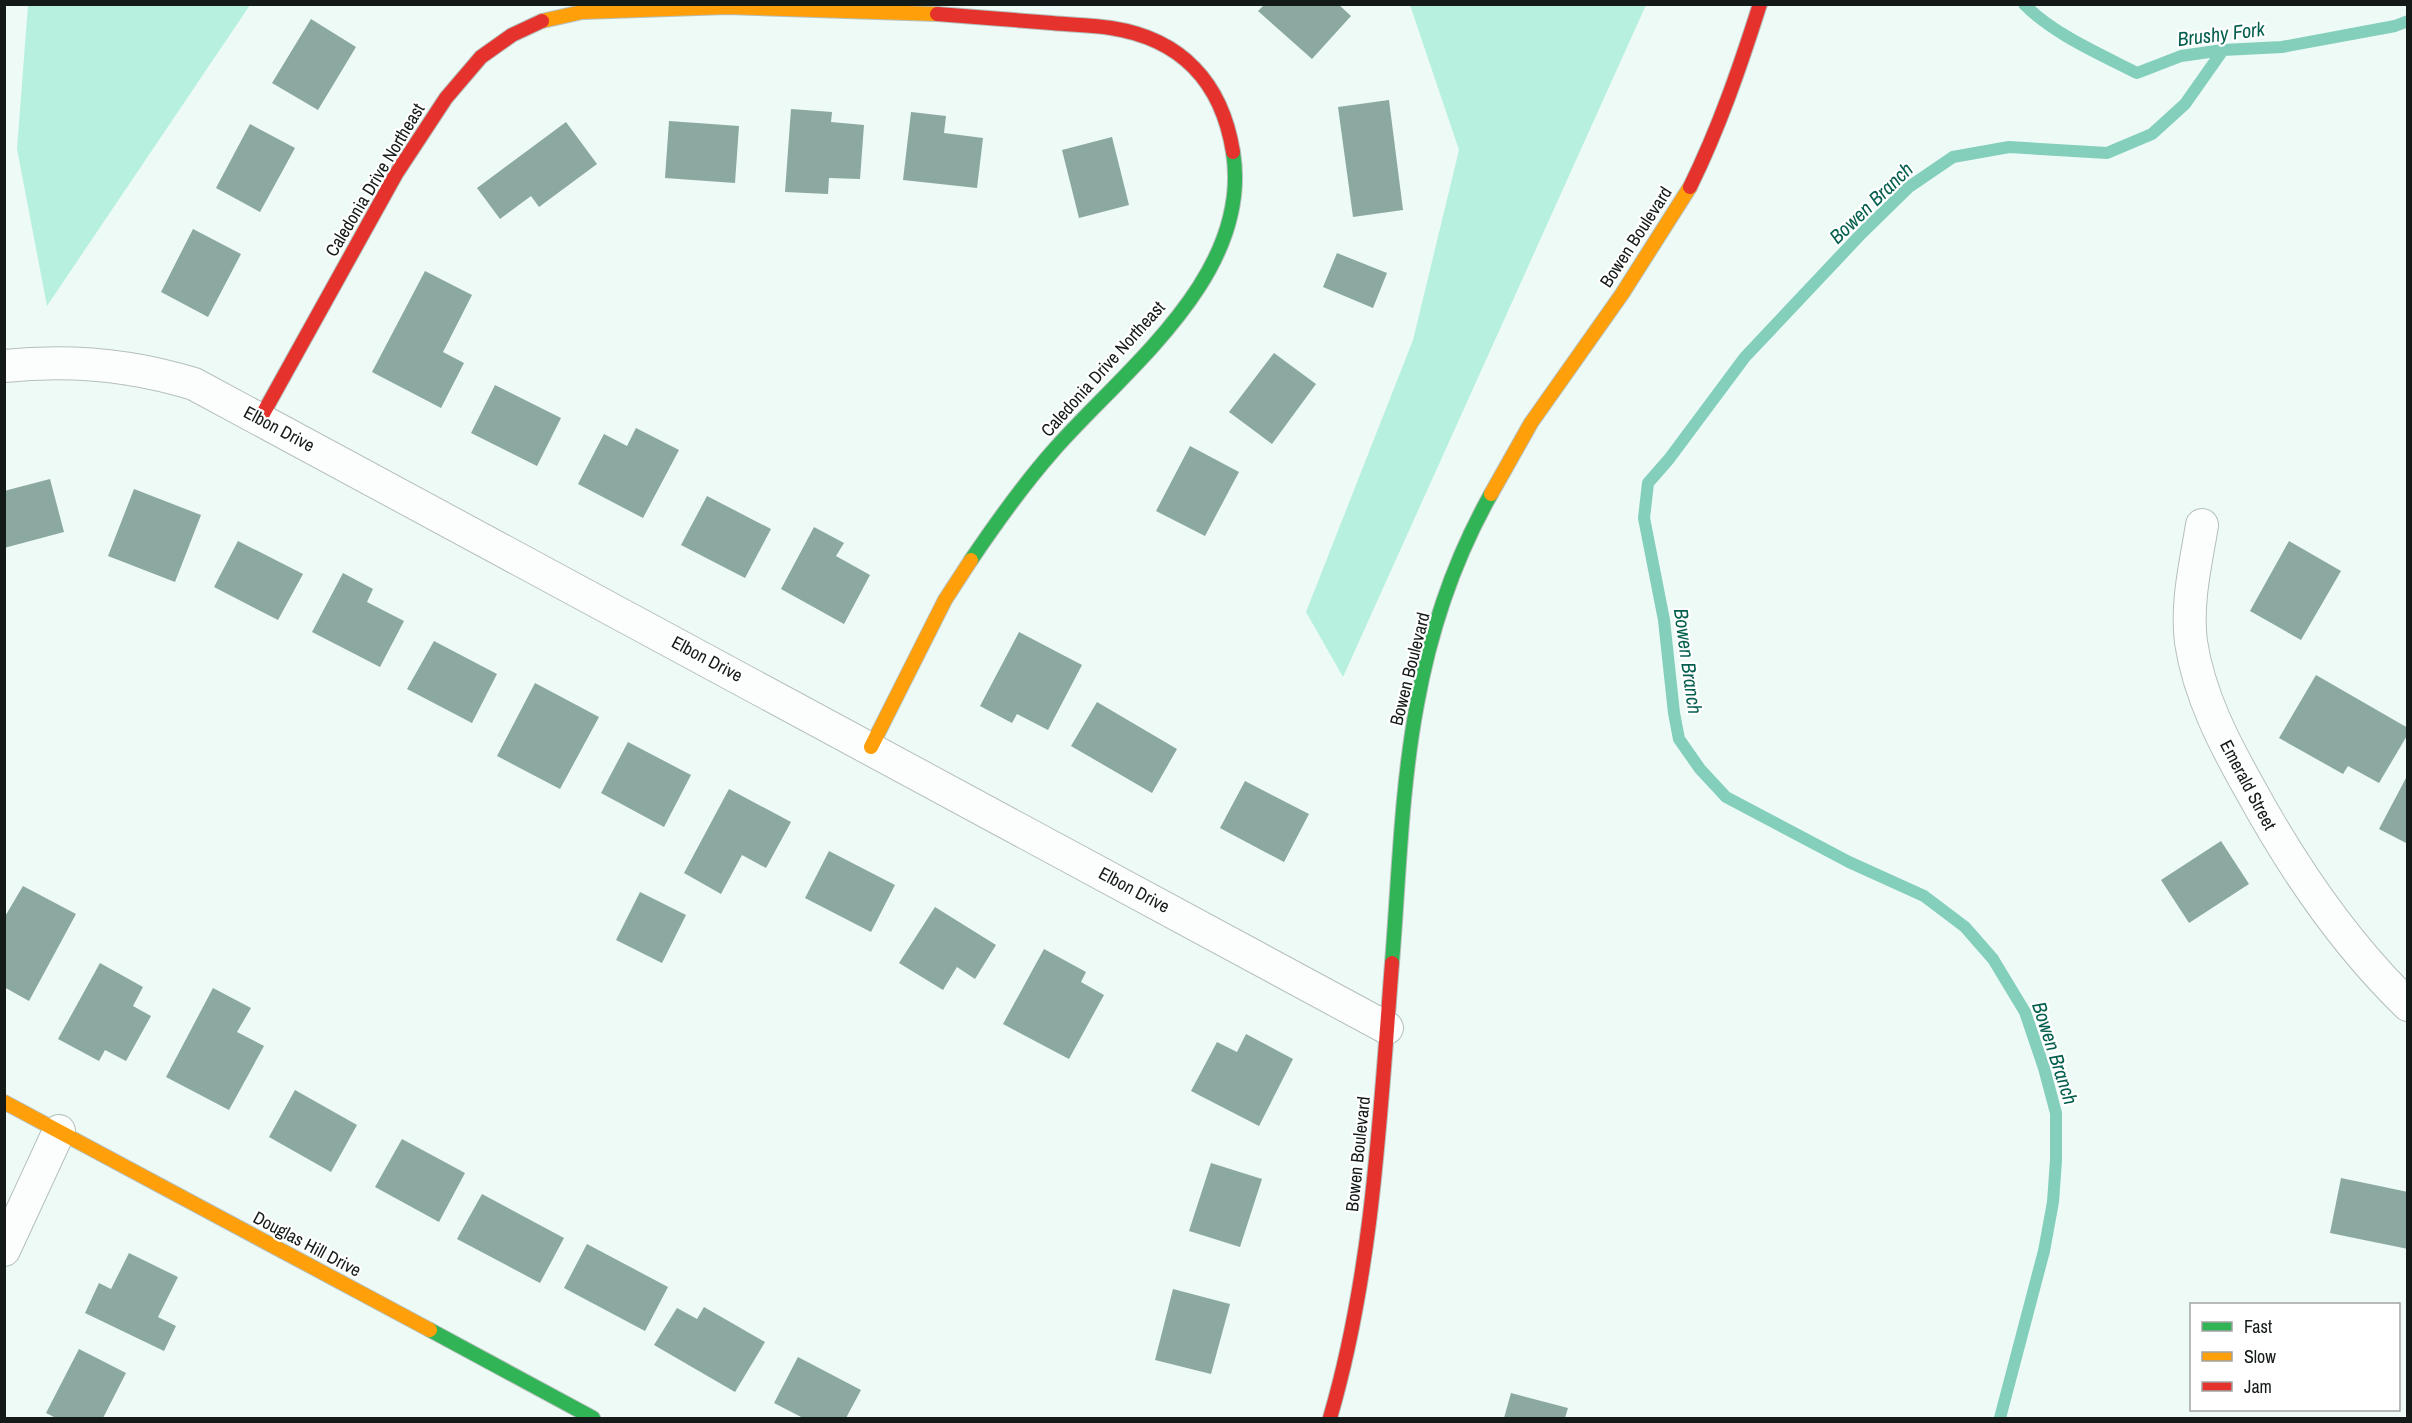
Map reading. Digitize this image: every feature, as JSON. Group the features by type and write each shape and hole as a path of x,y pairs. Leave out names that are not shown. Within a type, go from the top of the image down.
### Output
{"street":[{"name":"Bowen Boulevard","path":"1330,1419 1343,1374 1373,1202 1409,756 1417,703 1432,638 1470,532 1531,423 1627,285 1688,190 1710,146 1733,89 1760,4"},
{"name":"Caledonia Drive Northeast","path":"260,418 396,174 446,98 481,57 512,35 546,19 582,12 727,7 911,12 1112,28 1148,37 1182,55 1207,80 1216,95 1230,131 1236,168 1234,204 1224,240 1208,274 1165,332 1052,453 995,525 945,600 871,747"},
{"name":"Elbon Drive","path":"4,366 32,363 86,363 160,374 194,384 871,747 1388,1028"},
{"name":"Emerald Street","path":"2202,525 2189,606 2192,643 2204,696 2226,746 2279,842 2330,918 2376,975 2408,1005"},
{"name":"Douglas Hill Drive","path":"4,1102 593,1419"},
{"path":"4,1250 59,1131"}],"green space":[{"path":"28,5 250,5 47,306 17,149"},
{"path":"1410,5 1646,5 1343,677 1306,612 1413,340 1459,150"}],"building":[{"path":"1265,4 1338,4 1351,16 1312,59 1258,11"},
{"path":"311,19 356,47 318,110 272,83"},
{"path":"1389,100 1403,210 1353,217 1338,107"},
{"path":"791,109 832,112 831,122 864,125 860,179 829,178 828,194 785,192"},
{"path":"911,112 946,116 944,133 983,138 977,188 903,180"},
{"path":"669,121 739,126 735,183 665,178"},
{"path":"566,122 597,164 539,207 531,196 500,219 477,188"},
{"path":"250,124 295,148 260,212 216,188"},
{"path":"1112,137 1129,205 1079,218 1062,150"},
{"path":"193,229 241,254 208,317 161,292"},
{"path":"1337,253 1387,273 1373,308 1323,287"},
{"path":"425,271 472,295 443,352 464,363 441,408 372,372"},
{"path":"1274,353 1316,384 1272,444 1229,412"},
{"path":"495,385 561,418 537,466 471,433"},
{"path":"636,428 679,450 643,518 578,484 604,434 627,446"},
{"path":"1190,446 1239,472 1205,536 1156,511"},
{"path":"50,479 64,532 4,548 4,491"},
{"path":"134,489 201,515 175,582 108,556"},
{"path":"707,496 771,529 745,578 681,545"},
{"path":"814,527 844,543 836,556 870,575 844,624 781,589"},
{"path":"238,541 303,574 278,620 214,587"},
{"path":"2289,541 2341,571 2301,640 2250,611"},
{"path":"343,573 373,589 367,602 404,621 380,667 312,632"},
{"path":"1019,632 1082,665 1048,730 1017,714 1012,723 980,706"},
{"path":"434,641 497,674 472,723 407,689"},
{"path":"2316,675 2408,728 2408,734 2379,783 2348,766 2343,774 2279,738"},
{"path":"535,683 599,717 560,789 497,756"},
{"path":"1097,702 1177,749 1152,793 1071,746"},
{"path":"628,742 691,775 664,827 601,793"},
{"path":"2406,778 2408,779 2408,844 2379,829"},
{"path":"1245,781 1309,814 1284,862 1220,828"},
{"path":"729,789 791,822 766,868 742,855 721,894 684,873"},
{"path":"2221,841 2249,884 2189,923 2161,880"},
{"path":"829,851 895,885 871,932 805,898"},
{"path":"23,886 76,914 29,1001 4,987 4,918"},
{"path":"640,892 686,915 662,963 616,940"},
{"path":"935,907 996,945 975,979 957,967 943,990 899,963"},
{"path":"1044,949 1086,972 1081,982 1104,995 1069,1059 1003,1024"},
{"path":"100,963 143,987 133,1006 151,1016 126,1061 105,1050 99,1061 58,1039"},
{"path":"213,988 251,1008 237,1032 264,1046 229,1110 166,1077"},
{"path":"1246,1034 1293,1059 1259,1126 1191,1091 1217,1042 1237,1052"},
{"path":"295,1090 357,1125 331,1172 269,1137"},
{"path":"402,1139 465,1173 439,1222 375,1187"},
{"path":"1211,1163 1262,1179 1240,1247 1189,1231"},
{"path":"2341,1178 2408,1192 2408,1249 2330,1233"},
{"path":"482,1194 564,1238 540,1283 457,1239"},
{"path":"587,1244 668,1287 645,1331 564,1288"},
{"path":"129,1253 178,1277 158,1317 176,1326 164,1351 85,1313 99,1283 111,1289"},
{"path":"1173,1289 1230,1304 1211,1374 1155,1360"},
{"path":"704,1307 765,1342 735,1392 654,1345 677,1308 697,1319"},
{"path":"79,1349 126,1373 103,1418 56,1418 46,1413"},
{"path":"798,1357 861,1390 846,1418 803,1418 774,1403"},
{"path":"1511,1393 1568,1408 1565,1418 1504,1418"}],"waterway":[{"name":"Brushy Fork","path":"2024,4 2063,34 2137,73 2181,56 2223,50 2282,47 2395,26 2408,21"},
{"name":"Bowen Branch","path":"2000,1418 2044,1251 2053,1202 2056,1160 2056,1113 2025,1012 1993,959 1965,927 1924,896 1849,862 1726,797 1700,769 1679,739 1674,713 1664,620 1644,518 1648,483 1669,459 1745,357 1861,234 1909,187 1953,157 2009,147 2107,153 2152,134 2185,104 2223,50"}],"traffic: fast":[{"path":"971,560 1010,504 1042,464 1147,353 1178,317 1204,279 1223,239 1234,197 1233,152"},
{"path":"1392,963 1407,768 1422,677 1445,596 1466,544 1491,494"},
{"path":"430,1330 593,1418"}],"traffic: slow":[{"path":"542,21 582,12 727,7 937,14"},
{"path":"1491,494 1531,423 1622,294 1690,187"},
{"path":"871,747 945,600 971,560"},
{"path":"4,1102 430,1330"}],"traffic: jam":[{"path":"1690,187 1728,97 1760,4"},
{"path":"937,14 1104,27 1136,34 1158,42 1178,54 1208,85 1228,127 1233,152"},
{"path":"260,419 396,174 446,98 481,57 512,35 542,21"},
{"path":"1330,1418 1345,1362 1356,1306 1373,1192 1392,963"}]}
